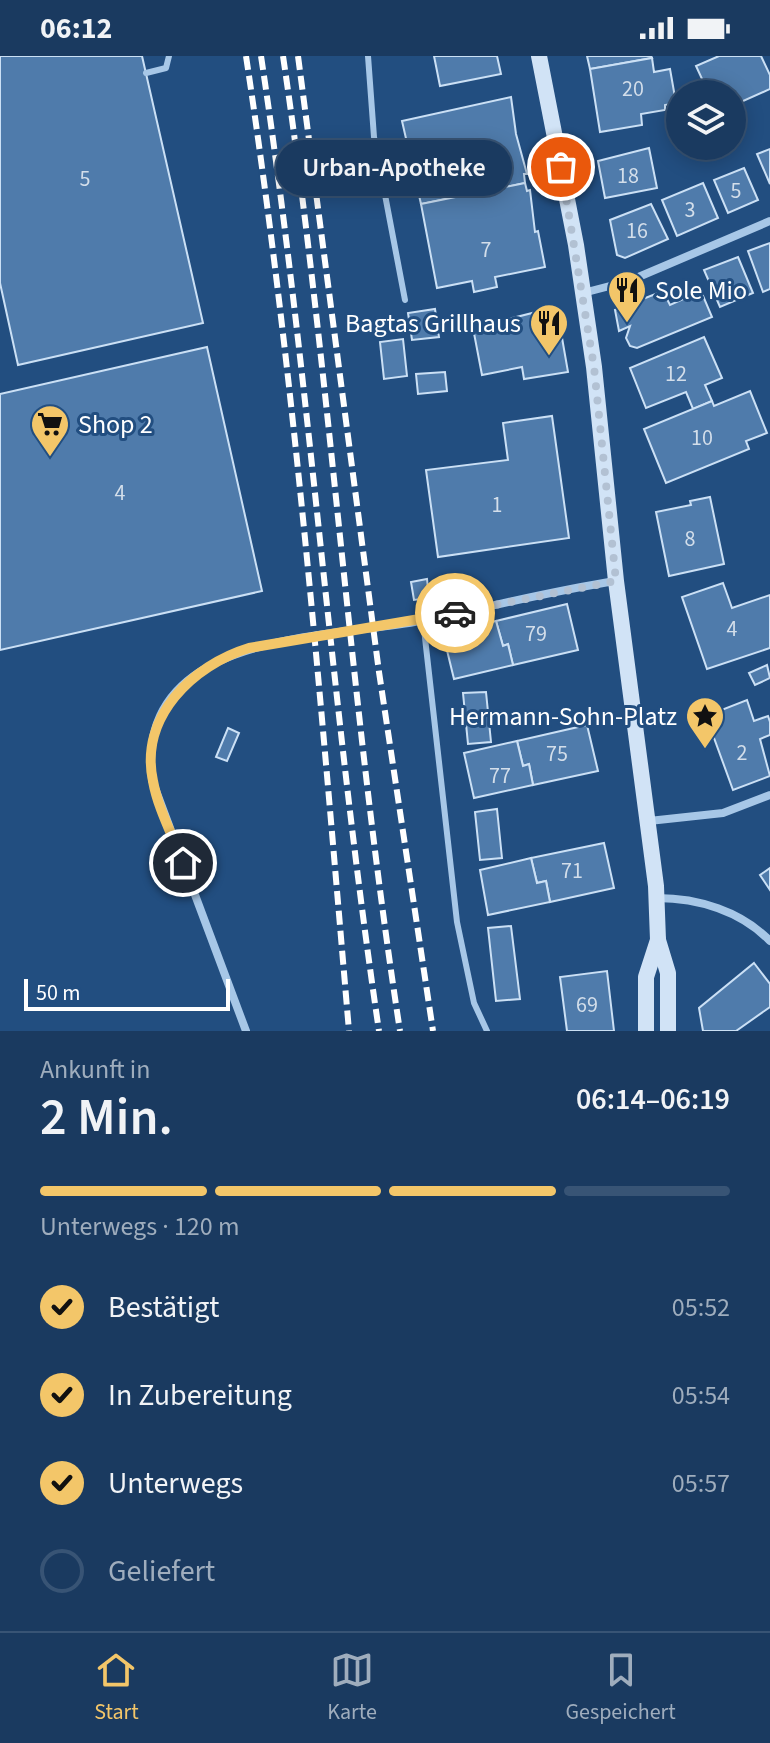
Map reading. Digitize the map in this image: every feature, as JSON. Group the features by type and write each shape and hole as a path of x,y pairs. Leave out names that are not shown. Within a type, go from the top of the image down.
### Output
{"main road":[{"path":"539,56 583,293 616,581 649,821 658,940 668,973 668,1031"},
{"path":"646,1031 646,977 658,940"}],"street":[{"path":"583,293 629,281 770,221"},
{"path":"246,1031 155,791 151,758 159,723 171,701 191,679 238,651 423,620 616,581"},
{"path":"649,821 723,813 770,795"},
{"path":"657,898 685,899 715,907 748,923 770,941"}],"lane":[{"path":"146,73 166,68 169,56"},
{"path":"368,56 374,137 405,300"},
{"path":"423,620 457,922 474,1003 487,1031"}],"building":[{"path":"0,56 142,56 203,323 18,365 0,283"},
{"path":"434,56 497,56 501,74 440,86"},
{"path":"587,56 651,56 652,58 590,69"},
{"path":"719,56 761,56 770,75 770,89 746,100 746,80 702,80 696,66"},
{"path":"652,58 654,72 670,69 672,80 666,80 665,110 641,114 642,125 600,132 590,69"},
{"path":"511,97 516,134 527,174 524,174 525,183 421,204 402,121"},
{"path":"649,148 657,188 605,198 598,161"},
{"path":"770,149 770,184 757,154"},
{"path":"744,168 758,200 728,213 714,180"},
{"path":"525,183 527,191 530,190 535,232 538,231 545,267 495,277 497,287 474,292 472,281 437,288 421,204"},
{"path":"703,183 718,218 677,236 662,200"},
{"path":"651,204 668,239 625,258 617,255 610,220"},
{"path":"770,243 770,289 763,292 748,251"},
{"path":"738,257 753,293 720,307 704,270"},
{"path":"663,291 670,305 701,291 712,317 637,348 630,346 626,338 630,326 619,331 615,310"},
{"path":"435,309 439,337 412,340 408,313"},
{"path":"544,310 549,335 561,332 568,372 524,379 522,367 482,375 473,328"},
{"path":"704,337 722,378 705,385 712,401 693,409 686,392 646,408 630,368"},
{"path":"403,339 407,376 384,379 380,342"},
{"path":"207,347 262,591 0,650 0,394"},
{"path":"445,372 447,391 418,394 416,374"},
{"path":"750,391 767,433 746,441 749,449 666,483 644,429 712,401 714,406"},
{"path":"552,416 569,538 438,557 426,470 508,460 503,423"},
{"path":"710,497 724,564 669,576 656,512 691,505 690,501"},
{"path":"427,579 429,598 414,600 411,582"},
{"path":"723,583 732,608 770,595 770,648 707,669 682,597"},
{"path":"567,604 578,650 513,665 508,644 503,646 496,621"},
{"path":"496,621 503,646 508,644 513,665 454,679 443,634"},
{"path":"767,665 770,678 755,685 749,673"},
{"path":"486,692 491,742 468,744 463,693"},
{"path":"747,700 754,721 768,716 770,722 770,735 760,739 770,776 733,790 706,716"},
{"path":"587,725 598,771 533,785 529,764 523,766 517,741"},
{"path":"228,728 239,733 227,761 216,757"},
{"path":"517,741 523,766 529,764 533,785 474,798 464,753"},
{"path":"497,809 502,858 480,860 475,812"},
{"path":"604,843 614,888 550,902 546,881 537,883 531,858"},
{"path":"531,858 537,883 546,881 550,902 488,915 480,870"},
{"path":"770,868 770,890 760,875"},
{"path":"511,926 520,999 496,1001 488,928"},
{"path":"754,963 770,984 770,1007 736,1031 703,1031 699,1008"},
{"path":"607,971 614,1031 567,1031 560,977"}],"railway":[{"path":"246,56 293,420 349,1031"},
{"path":"261,56 293,299 347,788 379,1031"},
{"path":"283,56 314,299 367,788 400,1031"},
{"path":"298,56 379,672 433,1031"}],"way so far":[{"path":"455,613 568,588 616,581 594,367 561,167"}],"place":[{"name":"Urban-Apotheke","path":"561,167"},
{"name":"Sole Mio","path":"627,324"},
{"name":"Bagtas Grillhaus","path":"549,357"},
{"name":"Shop 2","path":"50,458"},
{"name":"Hermann-Sohn-Platz","path":"705,750"}],"route":[{"path":"183,863 155,791 151,769 159,723 180,689 202,670 238,651 455,613"}]}
